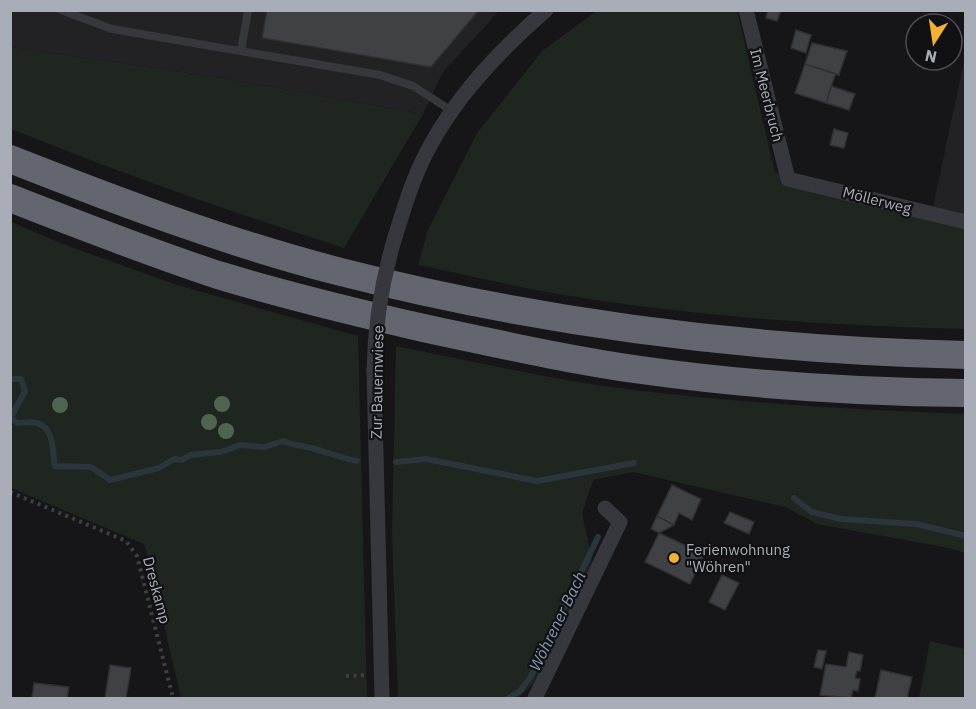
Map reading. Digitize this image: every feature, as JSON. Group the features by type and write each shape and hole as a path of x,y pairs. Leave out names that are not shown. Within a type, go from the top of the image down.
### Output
{"highway":[{"path":"10,159 106,197 229,239 334,270 431,294 529,313 644,331 791,347 966,355"},
{"path":"10,198 93,231 218,274 329,307 522,349 642,370 788,385 895,392 966,393"}],"street":[{"name":"Zur Bauernwiese","path":"382,699 374,370 374,344 379,302 395,237 414,179 428,150 452,111 473,83 509,42 546,10"},
{"name":"Im Meerbruch","path":"746,10 789,179"},
{"name":"Möllerweg","path":"789,179 966,222"},
{"path":"534,699 620,522 605,508"}],"lane":[{"path":"61,10 112,29 380,75 413,86 452,111"},
{"path":"241,51 248,10"}],"path":[{"name":"Dreskamp","path":"10,492 126,542 137,556 173,699"}],"shaded area":[{"path":"11,11 499,11 443,72 423,114 222,78 11,47"},
{"path":"597,11 737,11 775,172 965,216 965,329 810,322 654,308 552,293 418,265 428,230 477,133 543,50"},
{"path":"11,47 222,78 423,114 344,248 176,192 11,129"},
{"path":"965,56 965,216 933,207 962,72 964,72"},
{"path":"11,222 63,244 177,285 358,336 367,698 181,698 144,544 11,488"},
{"path":"396,346 544,376 634,390 717,399 965,414 965,553 949,548 817,524 785,507 633,472 593,480 582,513 592,560 573,605 533,684 518,698 398,698 392,535"},
{"path":"930,641 965,649 965,698 919,698"}],"building":[{"path":"267,10 479,10 431,67 262,38"},
{"path":"768,10 781,10 777,21 766,18"},
{"path":"796,30 811,35 806,53 791,48"},
{"path":"812,43 847,51 839,75 805,64"},
{"path":"805,64 839,75 835,75 826,103 795,93"},
{"path":"831,86 855,94 849,110 826,103"},
{"path":"834,129 848,133 844,148 830,145"},
{"path":"672,485 701,499 692,520 679,513 674,525 657,516"},
{"path":"730,512 754,522 749,534 724,523"},
{"path":"657,516 674,525 659,533 651,529"},
{"name":"Ferienwohnung \"Wöhren\"","path":"659,533 704,554 690,584 645,562"},
{"path":"722,575 739,583 725,610 709,602"},
{"path":"818,650 826,651 822,669 814,667"},
{"path":"849,652 863,655 860,671 857,671 855,678 860,679 858,691 853,690 851,698 820,695 826,664 846,667"},
{"path":"110,665 131,668 126,698 105,698"},
{"path":"881,670 912,677 907,698 875,698"},
{"path":"34,683 69,687 67,698 32,698"}],"waterway":[{"path":"10,379 21,379 25,391 11,417 17,423 35,422 47,430 52,441 55,466 91,467 110,480 159,468 174,459 182,460 190,455 221,452 240,445 264,447 284,441 357,461"},
{"path":"396,462 426,459 537,481 634,463"},
{"path":"794,498 812,512 841,519 916,524 966,536"},
{"name":"Wöhrener Bach","path":"509,698 520,691 530,678 598,537"}],"place":[{"name":"Ferienwohnung \"Wöhren\"","path":"674,558"}]}
